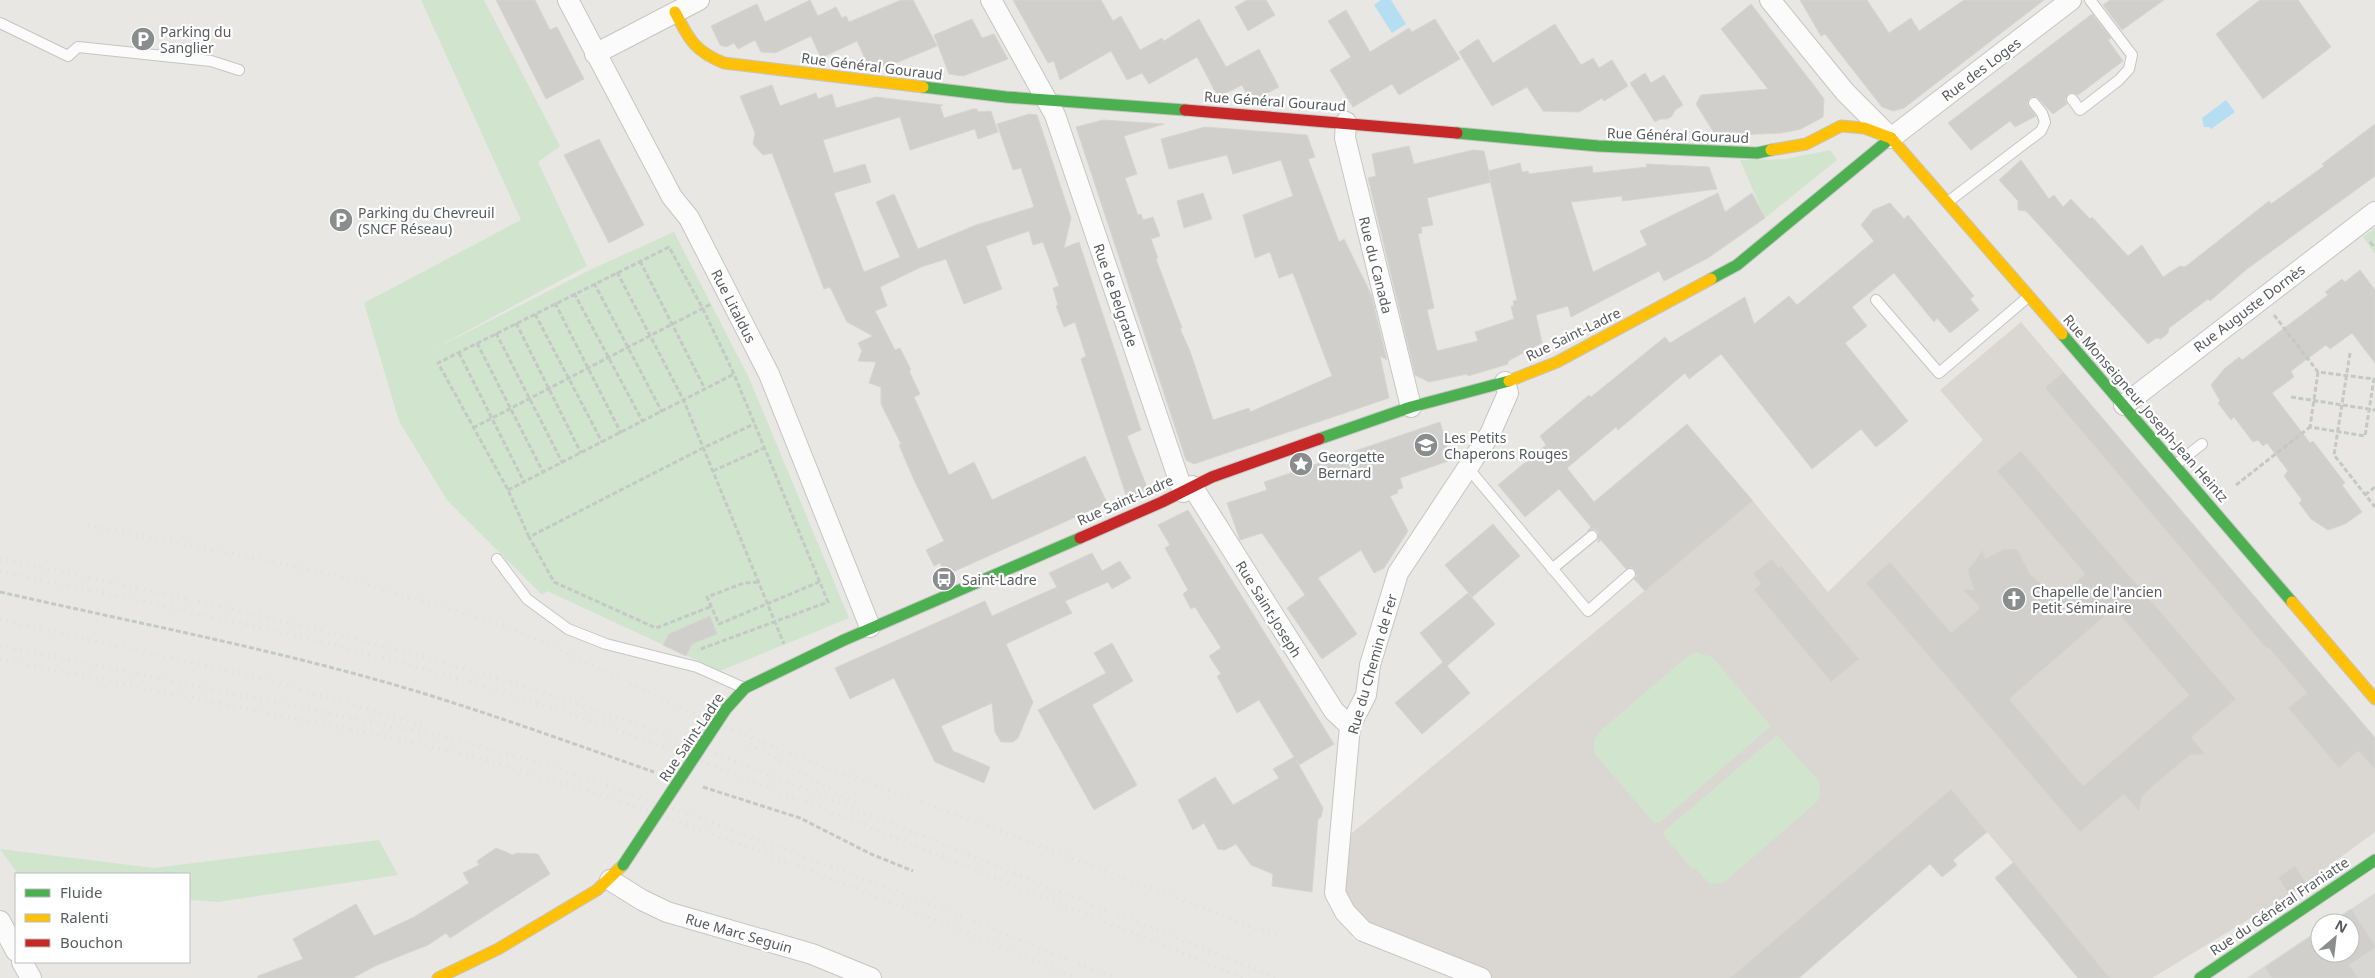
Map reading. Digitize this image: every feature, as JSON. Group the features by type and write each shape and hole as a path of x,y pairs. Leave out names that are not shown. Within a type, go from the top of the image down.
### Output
{"street":[{"name":"Rue Litaldus","path":"568,0 672,197 689,218 769,374 870,627"},
{"path":"595,54 672,6 699,0"},
{"name":"Rue de Belgrade","path":"991,0 1048,100 1188,489"},
{"path":"1770,0 1845,92 1891,138"},
{"name":"Rue des Loges","path":"1891,138 2071,0"},
{"name":"Rue Général Gouraud","path":"672,6 692,45 704,56 724,63 1006,97 1346,122 1598,146 1757,153 1806,144 1841,126 1864,128 1891,138"},
{"name":"Rue du Canada","path":"1346,122 1345,138 1411,407"},
{"name":"Rue Monseigneur Joseph-Jean Heintz","path":"1891,138 2030,296 2375,699"},
{"name":"Rue Saint-Ladre","path":"438,978 498,949 598,890 610,880 624,865 726,709 745,688 870,627 1212,477 1411,407 1505,382 1557,362 1737,265 1891,138"},
{"name":"Rue Auguste Dornès","path":"2124,405 2375,212"},
{"name":"Rue du Chemin de Fer","path":"1481,978 1363,930 1345,912 1335,893 1350,726 1366,694 1370,665 1398,573 1490,434 1508,393 1505,382"},
{"name":"Rue Saint-Joseph","path":"1188,489 1334,711 1350,726"},
{"name":"Rue du Général Franiatte","path":"2200,978 2375,860"},
{"name":"Rue Marc Seguin","path":"610,880 642,900 667,912 812,954 871,978"},
{"path":"0,922 15,949"},
{"path":"23,963 31,978"}],"lane":[{"path":"2072,99 2080,110 2124,75 2129,69 2132,55 2090,0"},
{"path":"0,22 68,56 78,47 211,61 239,70"},
{"path":"1948,202 2041,131 2045,122 2042,113 2034,104"},
{"path":"1876,300 1939,373 2030,296"},
{"path":"2175,466 2202,444"},
{"path":"1468,468 1588,611 1630,574"},
{"path":"1552,569 1592,536"},
{"path":"496,559 527,599 568,629 606,644 698,667 745,688"},
{"path":"2217,967 2225,978"}],"path":[{"path":"691,647 699,650 828,602 734,374 669,247 574,293 438,363 508,490 529,536 554,582 656,628 710,607"},
{"path":"640,261 705,389"},
{"path":"616,272 684,401 766,602 794,664"},
{"path":"594,283 662,412"},
{"path":"574,293 643,422"},
{"path":"2262,299 2318,372 2374,379 2366,436 2310,427"},
{"path":"555,303 621,433"},
{"path":"474,428 711,304"},
{"path":"535,314 602,442"},
{"path":"516,323 581,453"},
{"path":"496,333 562,462"},
{"path":"477,343 543,472"},
{"path":"2350,352 2334,455 2375,507"},
{"path":"459,353 524,482"},
{"path":"2236,485 2310,427 2318,372"},
{"path":"508,490 734,374"},
{"path":"2291,397 2375,410"},
{"path":"529,536 754,424"},
{"path":"712,471 764,448"},
{"path":"2365,495 2375,487"},
{"path":"758,582 744,583 707,596 710,607 719,624 766,602 819,582"},
{"path":"0,592 224,641 345,671 431,696 661,774"},
{"path":"695,785 800,818 870,854 912,870"}],"shaded area":[{"path":"2021,322 2375,737 2375,832 2289,895 2152,978 2110,978 1951,789 1730,978 1494,978 1366,927 1341,890 1346,838 1753,501 1828,592 1983,440 1940,390"},
{"path":"2375,893 2375,978 2247,978 2310,936 2310,963 2360,963 2360,913 2345,913"}],"green space":[{"path":"421,0 484,0 560,146 538,162 587,266 428,352 594,268 674,232 749,378 849,618 720,671 547,591 542,595 447,500 399,421 364,303 521,220"},
{"path":"1830,150 1837,160 1765,218 1740,160 1786,159"},
{"path":"2375,228 2375,254 2363,237"},
{"path":"1696,652 1712,657 1771,726 1659,823 1654,823 1594,753 1594,740 1601,730 1688,656"},
{"path":"1777,735 1819,781 1820,796 1816,803 1723,883 1710,884 1695,868 1693,870 1664,836 1664,831"},
{"path":"379,840 398,875 218,902 190,900 190,873 17,873 0,849 154,868"}],"water":[{"path":"1381,0 1391,0 1406,24 1392,33 1374,5"},
{"path":"2226,100 2235,112 2211,129 2204,127 2202,118"}],"building":[{"path":"496,0 535,0 550,30 557,27 584,79 546,99"},
{"path":"810,0 818,16 836,7 842,18 846,16 849,22 901,0 913,0 937,46 891,65 868,65 857,41 821,58 811,36 775,53 761,52 755,40 738,49 734,43 726,47 720,45 711,26 757,4 765,22"},
{"path":"1013,0 1101,0 1113,21 1121,16 1140,50 1162,38 1164,41 1199,19 1226,67 1259,49 1279,87 1254,100 1250,99 1242,85 1218,97 1197,57 1149,84 1142,73 1127,80 1111,51 1060,80 1054,61 1048,63"},
{"path":"1247,0 1266,0 1275,15 1248,31 1235,7"},
{"path":"1800,0 1867,0 1889,33 1911,18 1919,31 1964,0 2044,0 1904,108 1893,111 1882,107 1825,34 1821,36"},
{"path":"2110,0 2164,0 2122,30 2103,5"},
{"path":"2260,0 2298,0 2331,47 2263,99 2216,34"},
{"path":"1751,4 1824,99 1823,117 1801,129 1781,133 1716,136 1696,104 1701,95 1768,89 1721,29"},
{"path":"1346,10 1370,52 1409,28 1412,32 1435,19 1460,59 1399,95 1392,84 1353,107 1330,70 1351,57 1328,21"},
{"path":"2092,14 2111,38 2108,40 2123,61 2078,95 2072,92 2068,94 2065,99 2067,104 2053,114 2037,97 2030,97 2027,104 2036,116 2015,127 2010,121 1971,150 1948,123"},
{"path":"972,19 982,38 994,34 1008,59 963,76 949,74 934,35"},
{"path":"1555,24 1581,65 1593,58 1599,68 1612,60 1628,86 1604,101 1602,98 1579,112 1543,111 1527,87 1492,106 1459,52 1478,39 1493,63"},
{"path":"1645,73 1651,83 1664,75 1683,105 1675,110 1672,116 1667,119 1660,119 1655,122 1630,83"},
{"path":"772,85 780,106 816,93 818,99 832,94 836,108 876,97 943,105 940,106 944,118 973,109 977,109 978,112 991,111 998,132 978,139 975,129 910,150 900,117 823,140 834,173 865,164 871,182 834,193 864,272 900,257 876,202 894,194 918,249 976,225 1034,207 1021,168 1013,170 997,124 1029,114 1037,115 1071,218 1064,248 1079,242 1141,430 1127,436 1148,490 1127,498 1081,359 1086,356 1075,322 1064,327 1056,306 1058,305 1053,288 1059,286 1043,242 1033,245 1029,231 986,246 1002,289 964,304 946,259 921,267 880,287 887,306 875,311 895,350 900,348 911,370 909,371 920,394 914,397 949,475 974,462 992,500 1085,456 1107,503 946,575 940,563 934,566 926,550 944,541 914,480 899,445 901,444 881,404 881,387 869,383 876,362 858,361 862,351 858,343 873,336 847,322 830,287 824,289 772,153 763,155 753,144 755,133 740,96"},
{"path":"1103,120 1164,124 1124,136 1137,174 1125,178 1138,215 1141,214 1143,220 1153,217 1160,236 1151,239 1158,258 1156,259 1213,420 1249,408 1250,412 1332,376 1293,273 1279,278 1270,252 1255,258 1243,215 1293,196 1281,160 1233,174 1227,155 1169,169 1161,139 1205,127 1307,135 1315,157 1308,159 1339,242 1344,239 1371,294 1387,360 1380,356 1389,398 1194,464 1186,460 1076,127"},
{"path":"2375,124 2375,176 2247,269 2210,301 2208,299 2169,328 2168,333 2161,339 2156,338 2148,344 2026,211 2018,210 2018,201 1999,180 2021,160 2049,199 2054,195 2063,207 2071,199 2090,219 2092,217 2128,256 2142,245 2163,277 2180,266 2185,267 2269,201 2271,204 2324,166 2322,164"},
{"path":"599,139 644,225 609,243 564,155"},
{"path":"1409,146 1414,164 1473,150 1484,151 1488,171 1520,163 1522,172 1528,171 1529,174 1592,166 1593,173 1647,167 1646,164 1709,167 1717,189 1622,201 1622,196 1571,202 1593,272 1647,245 1640,231 1718,193 1725,212 1752,193 1765,218 1708,258 1664,281 1659,271 1571,317 1568,306 1536,315 1542,343 1508,361 1508,364 1468,376 1467,374 1429,382 1415,375 1368,178 1376,176 1372,154","holes":["1491,182 1517,300 1513,301 1514,306 1511,306 1514,319 1475,332 1478,341 1437,351 1427,310 1434,308 1418,234 1422,233 1421,227 1433,225 1427,198"]},
{"path":"1203,193 1212,219 1184,228 1177,201"},
{"path":"1890,203 1904,219 1908,215 1974,296 1970,299 1979,310 1950,333 1937,318 1934,322 1894,273 1852,307 1867,326 1845,343 1908,421 1876,447 1861,429 1812,469 1721,354 1689,379 1685,373 1618,430 1616,427 1567,468 1594,502 1687,424 1753,501 1645,591 1634,579 1637,576 1635,570 1632,567 1626,569 1601,540 1598,543 1598,532 1594,529 1587,531 1591,527 1559,489 1525,517 1498,485 1546,445 1540,436 1589,395 1591,397 1665,337 1670,343 1745,297 1754,324 1789,296 1797,305 1874,241 1861,225 1873,210"},
{"path":"2360,270 2375,290 2375,363 2352,333 2330,349 2326,345 2291,371 2294,377 2272,393 2310,443 2313,441 2345,483 2342,485 2362,512 2345,524 2328,530 2311,519 2299,503 2302,500 2284,476 2288,471 2267,443 2263,446 2258,440 2253,442 2234,417 2231,420 2218,403 2220,401 2211,385 2224,369 2239,357 2242,360 2328,295 2325,292 2342,279 2345,282"},
{"path":"2063,372 2375,738 2375,769 2358,751 2339,768 2288,708 2307,693 2236,613 2045,388"},
{"path":"1440,422 1451,460 1400,478 1403,488 1397,490 1398,493 1390,496 1408,531 1384,568 1374,573 1361,550 1318,578 1357,634 1322,659 1287,608 1305,595 1262,533 1240,540 1227,503 1267,490 1264,482"},
{"path":"2021,451 2236,699 2191,737 2205,754 2190,755 2160,780 2142,796 2139,811 2124,794 2080,832 1866,583 1890,562 1951,633 1979,609 1979,606 1962,589 1974,590 1968,570 1983,550 1985,559 2004,549 2017,549 2030,574 2057,598 2085,574 1997,471","holes":["2114,608 2189,695 2083,786 2009,699"]},
{"path":"1188,510 1334,744 1299,765 1296,760 1323,808 1321,817 1318,819 1312,892 1272,886 1273,874 1251,865 1236,844 1225,850 1218,849 1204,823 1193,830 1178,800 1215,777 1233,805 1279,778 1273,769 1294,757 1259,700 1237,713 1217,676 1221,674 1209,656 1221,648 1195,607 1191,609 1183,594 1188,590 1165,548 1170,545 1158,525"},
{"path":"1493,524 1520,556 1472,597 1445,565"},
{"path":"1092,553 1102,571 1120,561 1131,578 1112,589 1108,582 1065,601 1072,613 1006,644 1033,702 1018,738 1013,742 1001,742 995,732 992,703 941,726 953,751 990,767 984,783 935,762 894,678 850,699 835,668 985,601 992,616 1057,587 1049,573"},
{"path":"1772,559 1779,568 1781,566 1859,659 1831,682 1754,590 1761,583 1753,574"},
{"path":"1468,593 1495,624 1447,666 1470,693 1422,734 1395,703 1443,662 1420,633"},
{"path":"710,616 717,634 692,644 686,656 663,645 669,634"},
{"path":"1112,643 1133,681 1092,705 1137,785 1094,810 1038,710 1106,673 1094,653"},
{"path":"1951,789 1987,832 1953,860 1957,865 1942,877 1930,864 1799,978 1730,978"},
{"path":"496,848 513,855 517,853 538,854 550,874 450,938 446,933 428,945 375,966 353,978 258,978 258,976 303,959 293,939 356,904 374,936 414,917 469,883 463,873 479,865 477,861"},
{"path":"2014,862 2110,978 2078,978 1995,878"},
{"path":"2295,866 2306,883 2289,895 2278,877"},
{"path":"2351,909 2354,913 2345,913"},
{"path":"2360,922 2375,945 2375,948 2360,958"},
{"path":"2310,937 2310,963 2352,963 2349,965 2358,978 2272,978 2265,967"}],"railway":[{"path":"88,525 331,574 508,627 688,711 797,757 980,823 1282,938"},
{"path":"0,559 147,590 367,642 512,683 584,706 724,757 1277,978"},
{"path":"0,571 330,644 460,679 525,699 651,742 734,774 1243,978"},
{"path":"0,620 261,678 424,726"},
{"path":"0,646 441,736 547,765 719,825 896,891 1116,978"},
{"path":"0,659 389,737 466,755 544,777 621,802 775,857 1077,978"},
{"path":"750,744 857,804"}],"traffic: fast":[{"path":"923,87 1006,97 1185,110"},
{"path":"1457,133 1598,146 1757,153 1771,150"},
{"path":"1711,279 1737,265 1891,138"},
{"path":"2062,334 2292,602"},
{"path":"1319,439 1411,407 1509,381"},
{"path":"726,709 745,688 844,640 1080,538"},
{"path":"623,865 726,709"},
{"path":"2200,978 2375,860"}],"traffic: slow":[{"path":"675,12 684,30 699,49 724,63 923,87"},
{"path":"1771,150 1806,144 1841,126 1864,128 1891,138 2062,334"},
{"path":"1509,381 1557,362 1711,279"},
{"path":"2292,602 2375,699"},
{"path":"438,978 498,949 597,890 623,865"}],"traffic: jam":[{"path":"1185,110 1457,133"},
{"path":"1080,538 1162,502 1212,477 1319,439"}],"place":[{"name":"Parking du Sanglier","path":"143,39"},
{"name":"Parking du Chevreuil (SNCF Réseau)","path":"341,220"},
{"name":"Les Petits Chaperons Rouges","path":"1426,445"},
{"name":"Georgette Bernard","path":"1301,464"},
{"name":"Saint-Ladre","path":"944,579"},
{"name":"Chapelle de l'ancien Petit Séminaire","path":"2014,599"}]}
